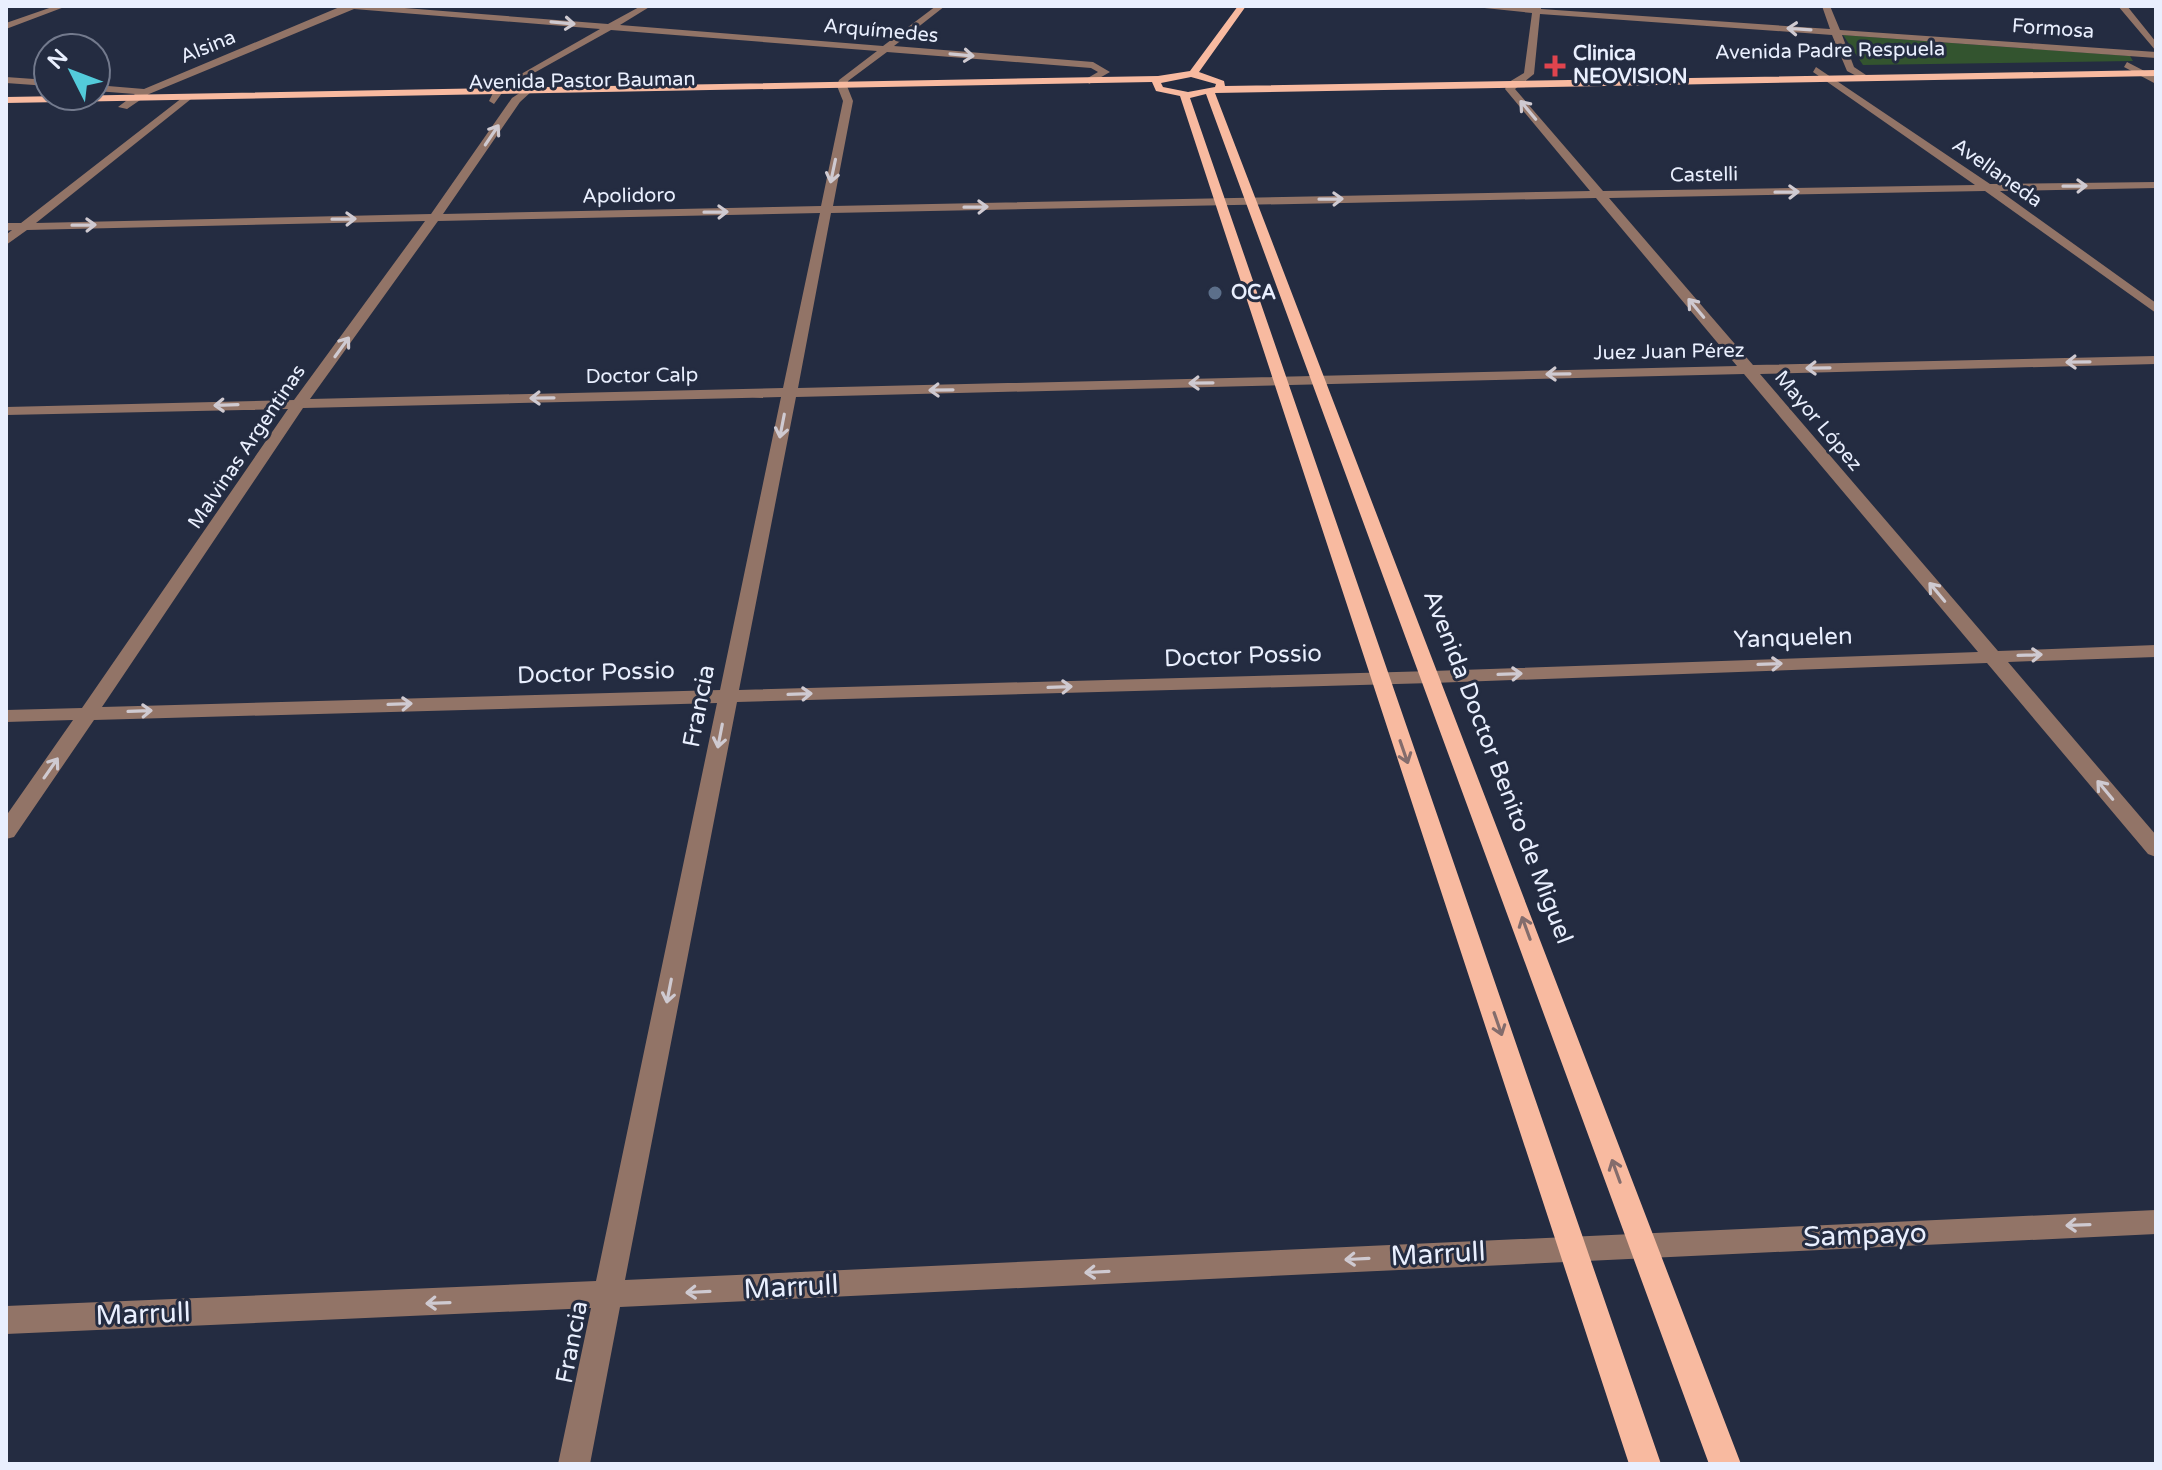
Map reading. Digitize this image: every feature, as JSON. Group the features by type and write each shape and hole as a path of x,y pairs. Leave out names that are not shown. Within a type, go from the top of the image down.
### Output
{"main road":[{"path":"1159,84 1193,74 1242,6"},
{"name":"Avenida Padre Respuela","path":"1216,87 1529,74 2156,64"},
{"name":"Avenida Padre Respuela","path":"1216,87 2156,73"},
{"path":"1193,74 1216,87"},
{"name":"Avenida Pastor Bauman","path":"844,90 1089,81 1159,84"},
{"path":"1159,84 1184,94 1216,87"},
{"name":"Avenida Pastor Bauman","path":"6,109 522,95 1159,84"},
{"name":"Avenida Doctor Benito de Miguel","path":"1216,87 1253,200 1725,1464"},
{"path":"1184,94 1223,200 1279,381 1575,1247 1645,1464"},
{"name":"Avenida Pastor Bauman","path":"6,100 496,96"}],"street":[{"path":"6,26 63,6"},
{"name":"Arquímedes","path":"346,6 1093,65 1105,72 1089,81"},
{"name":"Alsina","path":"123,107 145,92 353,6"},
{"path":"496,96 647,6"},
{"path":"844,90 844,80 941,6"},
{"name":"Formosa","path":"1469,6 1536,8 2156,55"},
{"path":"1826,6 1850,69 1864,77"},
{"path":"2122,6 2156,48"},
{"path":"1512,84 1529,74 1536,8"},
{"path":"2127,65 2156,81"},
{"name":"Avellaneda","path":"1816,70 2156,309"},
{"path":"6,80 32,82"},
{"name":"Mayor López","path":"1512,84 1510,89 1600,196 2156,849"},
{"path":"112,89 145,92"},
{"name":"Francia","path":"574,1464 848,101 844,90"},
{"name":"Malvinas Argentinas","path":"6,832 91,713 300,403 522,95"},
{"name":"Alsina","path":"6,241 187,97"},
{"name":"Castelli","path":"1253,200 2156,185"},
{"name":"Apolidoro","path":"6,227 1253,200"},
{"name":"Juez Juan Pérez","path":"1279,381 2156,360"},
{"name":"Doctor Calp","path":"6,411 1279,381"},
{"name":"Yanquelen","path":"1379,678 2156,651"},
{"name":"Doctor Possio","path":"6,716 1379,678"},
{"name":"Sampayo","path":"1575,1247 2156,1222"},
{"name":"Marrull","path":"6,1320 608,1297 1575,1247"}],"green space":[{"path":"1843,35 2130,56 2133,61 1863,65"}],"place":[{"name":"Clinica NEOVISION","path":"1555,66"},
{"name":"OCA","path":"1215,293"}]}
